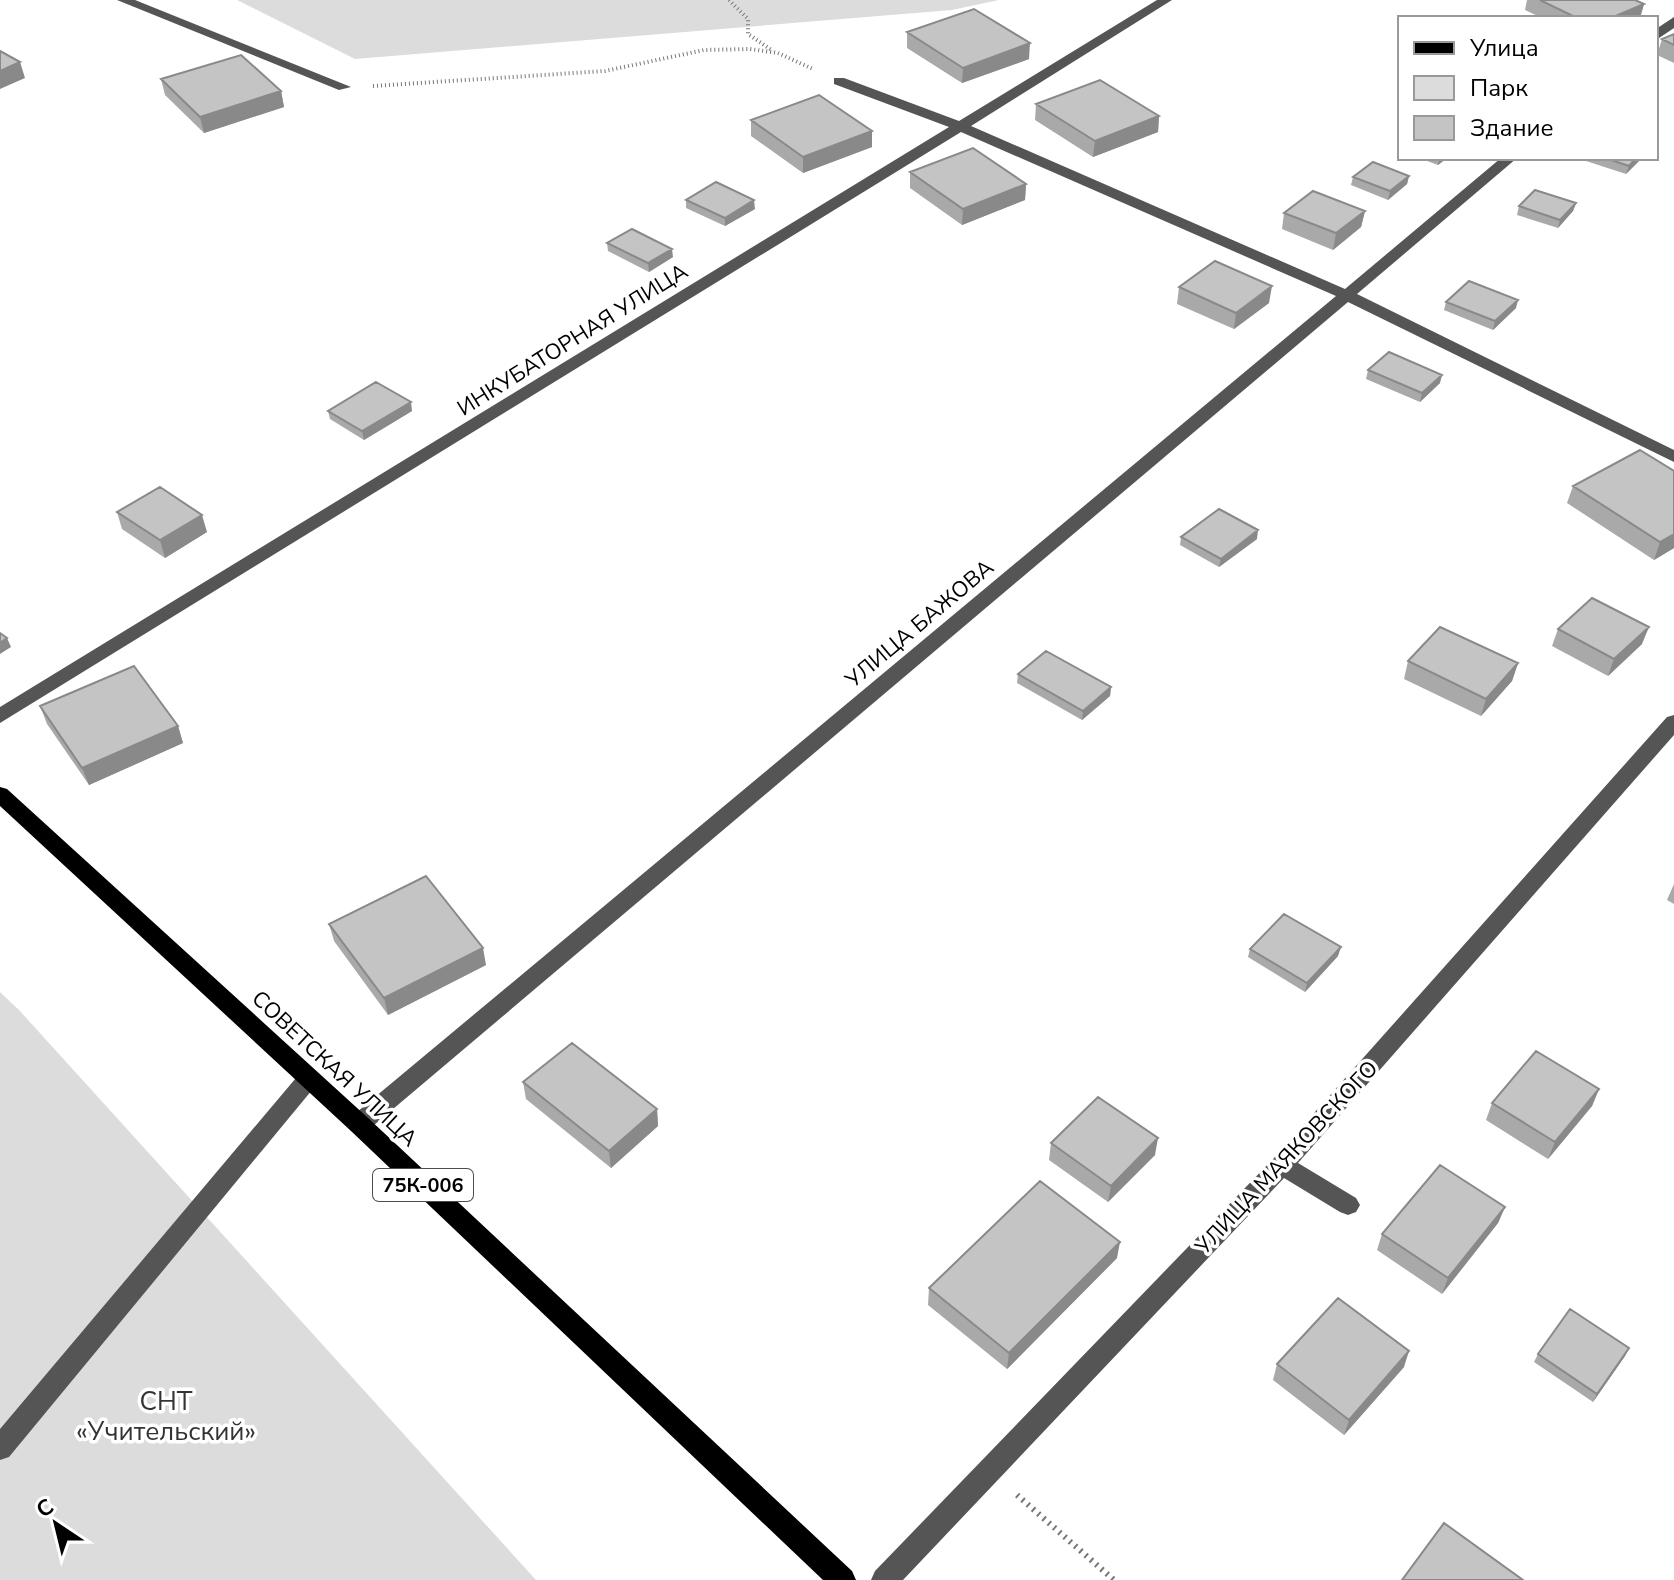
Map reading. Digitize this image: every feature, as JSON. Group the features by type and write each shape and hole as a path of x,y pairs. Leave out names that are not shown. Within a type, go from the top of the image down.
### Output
{"main road":[{"name":"СОВЕТСКАЯ УЛИЦА","path":"0,794 359,1124 842,1580"}],"street":[{"path":"123,0 344,87"},
{"name":"ИНКУБАТОРНАЯ УЛИЦА","path":"0,716 1166,0"},
{"path":"1658,34 1674,21"},
{"path":"839,81 960,126 1346,295 1674,457"},
{"name":"УЛИЦА БАЖОВА","path":"359,1124 1508,160"},
{"name":"УЛИЦА МАЯКОВСКОГО","path":"885,1580 1282,1165 1674,722"},
{"path":"0,1448 309,1078"},
{"path":"1282,1165 1348,1205"}],"path":[{"path":"729,0 748,19 748,34 778,53 839,81"},
{"path":"344,87 605,71 704,50 750,49 778,53"},
{"path":"989,1471 1114,1580"}],"green space":[{"path":"237,0 999,0 952,10 355,59"},
{"name":"СНТ «Учительский»","path":"0,992 19,1010 536,1580 0,1580"}],"building":[{"path":"1540,0 1635,0 1644,4 1616,16 1573,16"},
{"path":"974,9 1030,43 963,68 907,32"},
{"path":"1674,34 1674,45 1662,39"},
{"path":"0,51 20,62 0,71"},
{"path":"241,55 281,91 200,117 161,79"},
{"path":"1100,80 1159,116 1095,141 1036,104"},
{"path":"819,95 872,131 803,157 751,120"},
{"path":"973,148 1026,184 963,209 910,172"},
{"path":"1611,160 1634,160 1629,166"},
{"path":"1373,162 1409,176 1390,191 1353,177"},
{"path":"716,182 754,200 725,218 686,200"},
{"path":"1535,190 1576,203 1560,220 1519,206"},
{"path":"1313,191 1365,211 1336,233 1284,213"},
{"path":"632,229 672,249 648,263 607,243"},
{"path":"1215,261 1272,286 1236,313 1179,287"},
{"path":"1469,281 1518,300 1495,321 1446,302"},
{"path":"1389,352 1442,375 1422,393 1368,370"},
{"path":"376,382 411,402 362,431 328,411"},
{"path":"1640,450 1674,471 1674,534 1660,542 1573,486"},
{"path":"160,487 202,515 160,540 117,512"},
{"path":"1219,509 1258,530 1221,559 1181,537"},
{"path":"1592,598 1649,627 1614,659 1558,629"},
{"path":"1440,627 1518,663 1486,699 1408,661"},
{"path":"1046,651 1111,687 1083,711 1018,674"},
{"path":"134,666 178,726 82,768 40,706"},
{"path":"426,876 483,948 384,998 329,924"},
{"path":"1284,914 1341,947 1307,983 1250,949"},
{"path":"572,1043 657,1109 609,1151 523,1082"},
{"path":"1536,1051 1599,1089 1555,1142 1492,1103"},
{"path":"1098,1097 1158,1138 1111,1186 1051,1143"},
{"path":"1440,1165 1505,1207 1448,1278 1382,1234"},
{"path":"1040,1181 1120,1242 1009,1353 929,1288"},
{"path":"1338,1298 1409,1351 1349,1420 1277,1364"},
{"path":"1570,1309 1629,1348 1597,1394 1538,1354"},
{"path":"1444,1523 1523,1580 1402,1580"}]}
